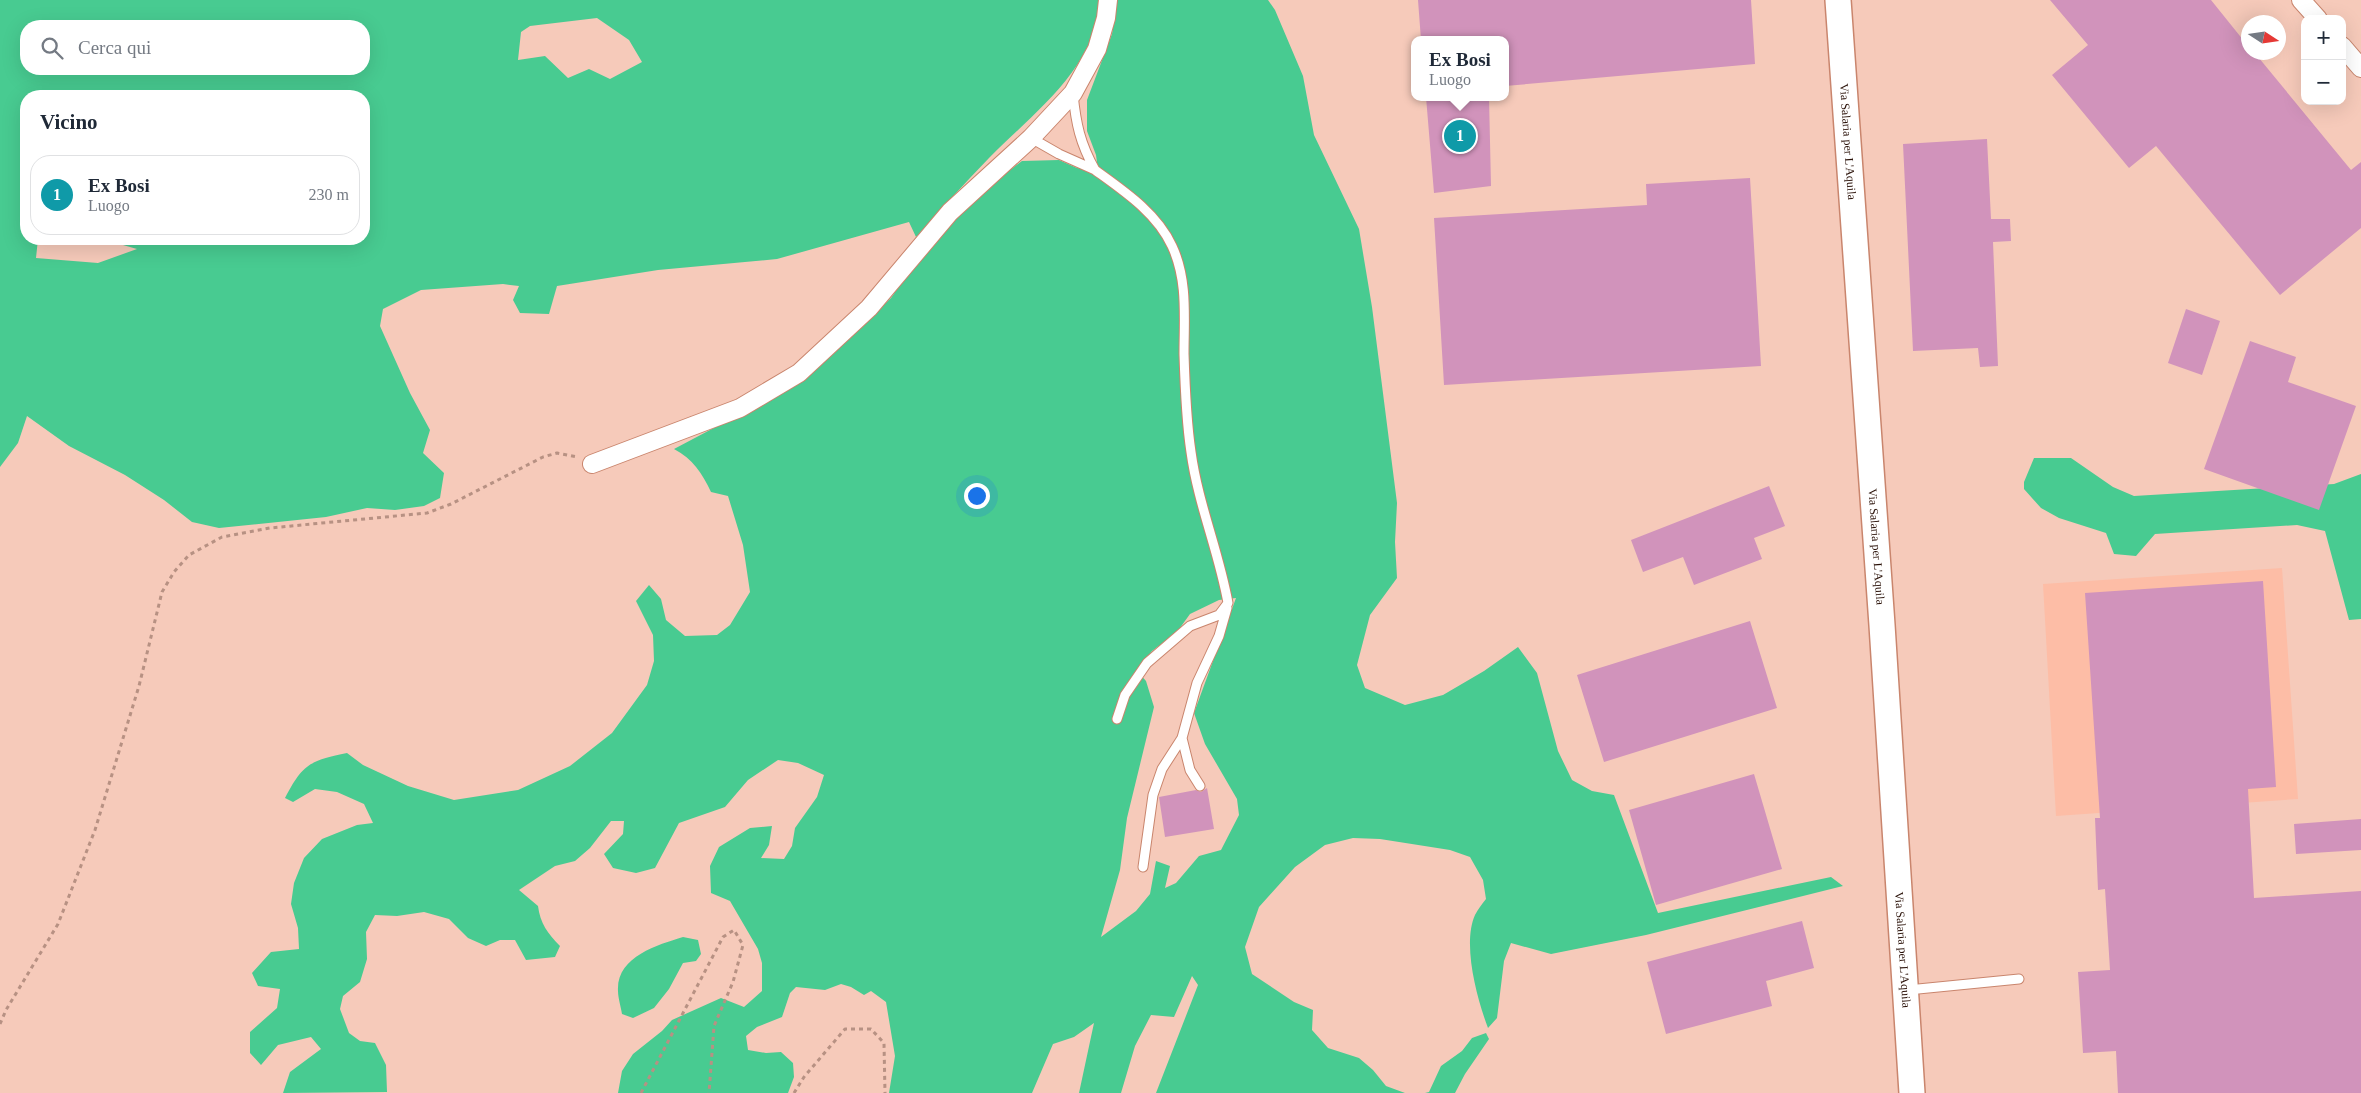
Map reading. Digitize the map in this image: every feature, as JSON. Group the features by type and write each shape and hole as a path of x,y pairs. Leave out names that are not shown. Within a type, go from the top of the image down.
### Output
{"main road":[{"name":"Via Salaria per L'Aquila","path":"1838,0 1882,625 1912,1093"}],"street":[{"path":"592,464 740,408 800,373 869,308 950,212 1031,138 1073,93 1097,49 1106,18 1108,0"},
{"path":"2301,0 2314,15"},
{"path":"2346,51 2361,68"}],"lane":[{"path":"1073,93 1076,123 1083,148 1095,170"},
{"path":"1031,138 1059,154 1095,170 1132,197 1154,219 1172,244 1180,267 1183,292 1185,407 1191,455 1200,498 1224,582 1228,603 1219,636 1197,682 1182,738 1162,770 1153,795 1142,867"},
{"path":"1117,719 1125,695 1147,663 1190,626 1219,615 1228,603"},
{"path":"1182,738 1190,770 1200,786"},
{"path":"1905,990 2019,979"}],"path":[{"path":"0,1024 6,1010 58,924 95,830 139,686 162,592 174,572 189,555 222,537 270,528 427,513 451,504 543,457 557,453 574,455 592,464"},
{"path":"641,1093 723,937 734,930 743,945 734,982 714,1026 708,1093"},
{"path":"794,1093 810,1070 845,1029 872,1029 884,1043 885,1093"}],"shaded area":[{"path":"2282,568 2298,799 2056,816 2043,584"}],"green space":[{"path":"0,0 1100,0 1096,25 1087,47 1075,68 1060,88 989,158 916,237 909,222 777,259 658,270 557,286 549,314 520,313 513,300 519,286 503,284 421,290 383,309 380,326 410,393 430,430 423,453 444,473 440,498 424,506 395,510 367,508 326,517 219,528 192,522 164,500 125,475 69,446 27,416 18,443 0,467","holes":["597,18 629,40 642,62 610,79 589,69 568,78 545,56 518,60 521,32 530,26"]},
{"path":"1117,0 1268,0 1275,10 1303,76 1314,135 1359,229 1372,307 1397,503 1395,542 1397,578 1370,615 1357,665 1365,688 1405,705 1443,695 1484,671 1518,647 1537,673 1558,751 1572,780 1592,791 1614,795 1658,913 1831,877 1843,886 1646,935 1551,954 1511,943 1504,961 1497,1018 1488,1028 1472,972 1470,956 1471,927 1475,915 1486,899 1483,880 1470,857 1450,850 1380,839 1353,838 1325,845 1295,867 1259,907 1245,947 1252,974 1294,1002 1313,1010 1312,1030 1328,1048 1359,1058 1373,1070 1386,1086 1405,1093 1156,1093 1198,985 1192,976 1174,1017 1151,1015 1135,1046 1121,1093 1079,1093 1094,1023 1074,1037 1053,1044 1032,1093 889,1093 895,1056 886,1002 871,991 864,995 851,987 841,984 825,990 796,987 790,993 782,1017 757,1027 746,1036 748,1050 766,1053 781,1052 793,1063 794,1077 788,1093 618,1093 622,1071 633,1054 662,1031 672,1020 721,998 744,1007 762,991 762,963 758,949 730,901 711,893 710,866 719,847 750,828 772,826 769,845 761,858 784,859 792,846 795,828 817,797 824,775 798,763 778,760 748,780 725,807 679,823 655,868 636,873 613,868 604,854 623,834 624,821 611,821 590,848 575,861 555,866 519,890 538,906 545,928 560,946 555,957 526,960 515,940 500,940 486,946 468,938 449,919 424,912 397,916 375,915 366,932 367,959 360,982 343,996 340,1009 349,1033 360,1041 375,1043 386,1065 387,1092 283,1093 290,1072 321,1049 311,1037 278,1045 261,1065 250,1053 250,1032 277,1008 280,989 258,986 252,973 271,952 299,949 298,928 291,904 294,883 304,858 322,839 357,825 373,823 364,804 337,792 315,789 293,802 285,798 297,778 308,766 315,762 347,753 363,765 408,786 454,800 518,790 570,766 612,733 647,685 654,661 653,635 636,601 649,585 661,599 666,620 685,636 717,635 730,625 750,592 743,545 728,496 711,492 696,467 687,457 674,449 803,381 891,298 909,272 966,203 1022,161 1059,160 1077,168 1098,170 1096,155 1087,131 1087,100 1112,34","holes":["1236,598 1194,713 1205,744 1237,799 1239,815 1221,850 1199,856 1176,883 1165,888 1170,866 1156,861 1150,894 1136,911 1101,937 1120,870 1127,818 1154,707 1146,681 1137,671 1152,651 1177,632 1190,614 1219,600"]},
{"path":"2034,458 2071,458 2113,487 2134,496 2334,484 2361,474 2361,619 2349,620 2325,531 2297,525 2155,534 2136,556 2114,554 2106,533 2059,518 2041,508 2024,489 2024,482"},
{"path":"683,937 698,940 701,954 696,961 683,963 669,989 654,1008 633,1018 622,1014 618,991 619,979 624,969 640,954"},
{"path":"1486,1033 1489,1039 1465,1074 1455,1093 1425,1093 1429,1092 1441,1066 1462,1051 1472,1038"}],"building":[{"path":"1418,0 1751,0 1755,64 1509,86 1509,36 1421,36"},
{"path":"2050,0 2211,0 2241,37 2241,60 2261,60 2351,170 2361,162 2361,228 2280,295 2156,146 2129,168 2052,75 2088,45"},
{"path":"1426,101 1489,101 1491,186 1434,193"},
{"path":"1987,139 1991,219 2010,219 2011,241 1993,242 1998,366 1980,367 1978,348 1913,351 1903,144"},
{"path":"1750,178 1761,366 1444,385 1434,218 1647,205 1646,184"},
{"path":"2186,309 2220,321 2202,375 2168,363"},
{"path":"2250,341 2296,357 2288,382 2356,406 2319,510 2204,469"},
{"path":"1769,486 1785,526 1754,538 1762,559 1694,585 1683,557 1643,572 1631,540"},
{"path":"2263,581 2276,787 2248,789 2254,898 2361,891 2361,1093 2118,1093 2116,1051 2083,1053 2078,972 2110,970 2105,889 2098,890 2095,818 2100,818 2085,593"},
{"path":"1750,621 1777,708 1604,762 1577,675"},
{"path":"1754,774 1782,869 1656,905 1629,810"},
{"path":"1207,788 1214,829 1165,837 1159,797 1196,790 1201,792"},
{"path":"2361,819 2361,850 2296,854 2294,824"},
{"path":"1802,921 1814,968 1766,981 1772,1006 1666,1034 1647,962"}],"place":[{"name":"Ex Bosi","path":"1460,136"}]}
